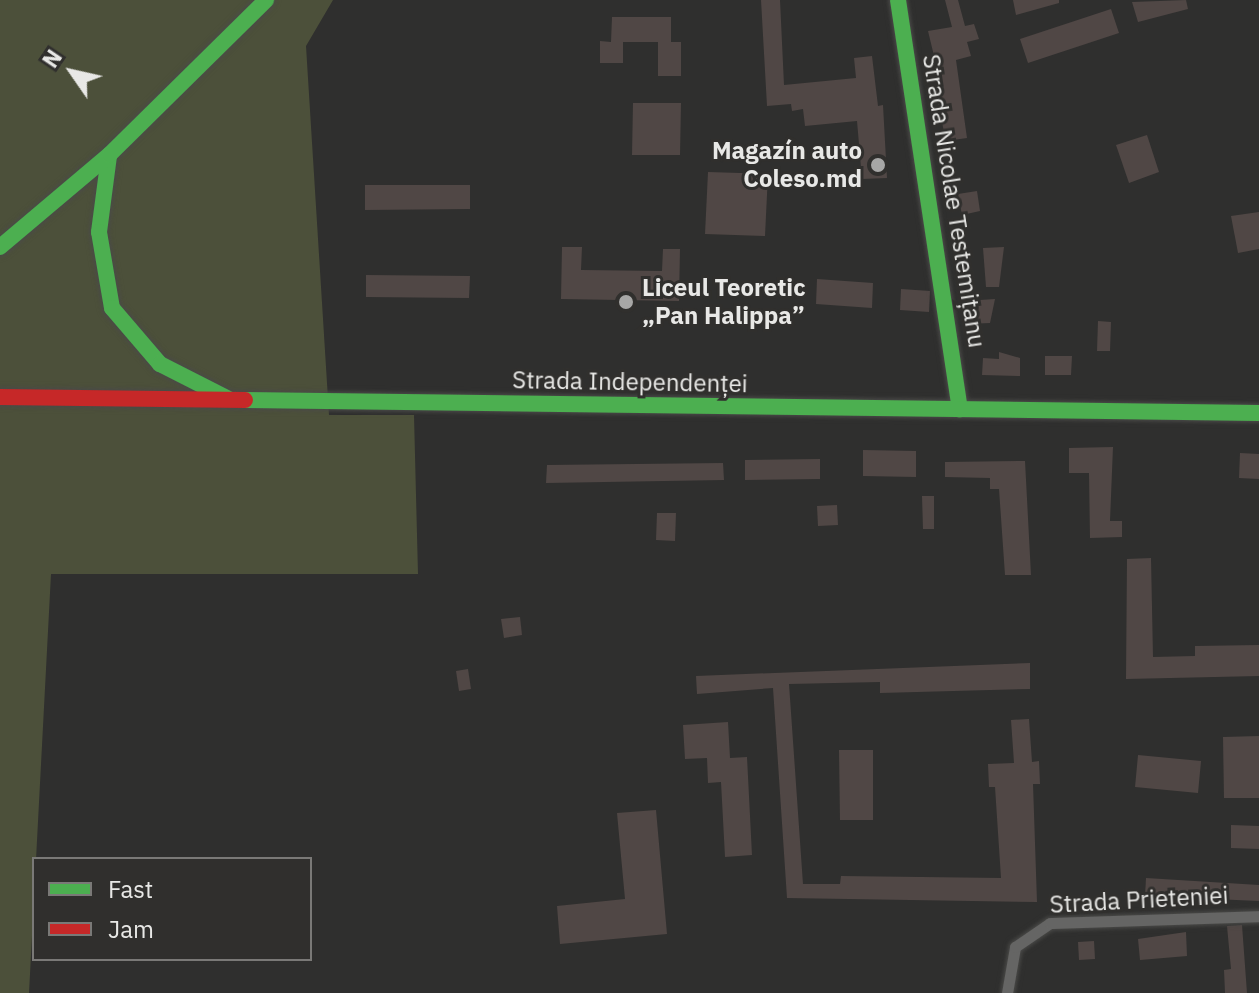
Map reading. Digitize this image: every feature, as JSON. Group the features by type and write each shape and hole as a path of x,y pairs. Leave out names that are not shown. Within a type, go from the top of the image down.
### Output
{"main road":[{"path":"0,247 110,154 266,0"},
{"name":"Strada Nicolae Testemițanu","path":"898,0 960,409"},
{"path":"110,154 99,232 112,308 160,364 236,402"},
{"name":"Strada Independenței","path":"0,397 1259,413"}],"street":[{"name":"Strada Prieteniei","path":"1007,993 1010,960 1023,936 1054,922 1259,916"}],"green space":[{"path":"0,0 333,0 306,46 329,415 414,415 418,574 51,574 36,857 32,857 29,993 0,993"}],"building":[{"path":"761,0 780,0 784,85 856,78 854,58 872,56 878,106 883,105 887,178 862,179 857,121 805,126 803,109 792,111 791,104 767,106"},
{"path":"945,0 958,0 965,26 974,24 979,39 967,42 971,56 956,60 967,138 946,141 935,90 942,89 928,31 952,27"},
{"path":"1013,0 1059,0 1059,3 1016,15"},
{"path":"1186,0 1188,9 1138,22 1132,2"},
{"path":"1111,9 1119,33 1028,63 1020,39"},
{"path":"612,17 671,17 671,42 681,42 681,76 658,76 658,42 623,42 623,63 600,63 600,41 611,42"},
{"path":"633,103 681,103 680,155 632,155"},
{"path":"1147,135 1159,172 1129,183 1116,145"},
{"path":"708,172 768,174 765,236 705,234"},
{"path":"365,185 470,185 470,209 365,210"},
{"path":"977,191 980,211 962,215 958,194"},
{"path":"1259,212 1259,249 1238,253 1231,216"},
{"path":"562,247 582,247 581,270 662,271 663,249 680,249 679,301 561,299"},
{"path":"1004,247 999,287 986,287 983,248"},
{"path":"366,275 470,276 469,298 366,297"},
{"path":"817,279 873,283 872,308 816,304"},
{"path":"901,289 930,291 929,312 900,310"},
{"path":"995,299 990,323 967,324 965,301"},
{"path":"1098,321 1111,322 1110,351 1097,351"},
{"path":"999,352 1020,358 1020,376 982,375 983,358 999,359"},
{"path":"1045,356 1072,356 1071,375 1045,375"},
{"path":"1113,447 1110,521 1122,521 1122,537 1090,538 1089,473 1069,473 1069,448"},
{"path":"863,450 916,451 916,477 863,476"},
{"path":"1240,453 1259,454 1259,479 1239,478"},
{"path":"820,459 820,479 745,480 745,460"},
{"path":"1025,461 1031,575 1005,575 999,489 990,489 990,478 945,477 945,462"},
{"path":"723,463 724,480 546,483 547,465"},
{"path":"922,496 934,496 934,529 923,529"},
{"path":"837,505 838,525 818,526 817,506"},
{"path":"657,513 676,513 675,541 656,540"},
{"path":"1151,558 1153,657 1195,656 1195,646 1259,645 1259,676 1126,679 1127,559"},
{"path":"520,617 522,635 504,638 501,619"},
{"path":"1030,663 1030,689 880,693 880,682 789,684 803,884 840,884 841,876 1001,878 995,787 989,787 988,764 1014,763 1011,720 1029,719 1032,762 1039,761 1040,784 1033,784 1037,902 787,898 773,688 697,694 696,676"},
{"path":"468,669 471,689 459,691 456,671"},
{"path":"728,722 730,758 747,757 752,855 725,857 721,782 708,783 707,758 685,759 683,725"},
{"path":"1259,736 1259,798 1224,798 1223,737"},
{"path":"839,750 873,750 873,820 840,820"},
{"path":"1138,755 1201,761 1198,793 1135,787"},
{"path":"656,810 667,934 560,944 557,906 625,899 617,813"},
{"path":"1231,825 1259,826 1259,849 1231,848"},
{"path":"1146,878 1259,885 1259,901 1145,896"},
{"path":"1242,925 1247,993 1225,993 1224,970 1231,969 1227,926"},
{"path":"1186,932 1187,956 1140,960 1138,939"},
{"path":"1094,941 1095,959 1079,960 1078,942"}],"traffic: fast":[{"path":"0,247 110,154 266,0"},
{"path":"898,0 960,409"},
{"path":"109,156 99,232 112,308 160,364 227,398"},
{"path":"245,400 1259,413"}],"traffic: jam":[{"path":"0,397 245,400"}],"place":[{"name":"Magazín auto Coleso.md","path":"878,165"},
{"name":"Liceul Teoretic „Pan Halippa”","path":"626,302"}]}
